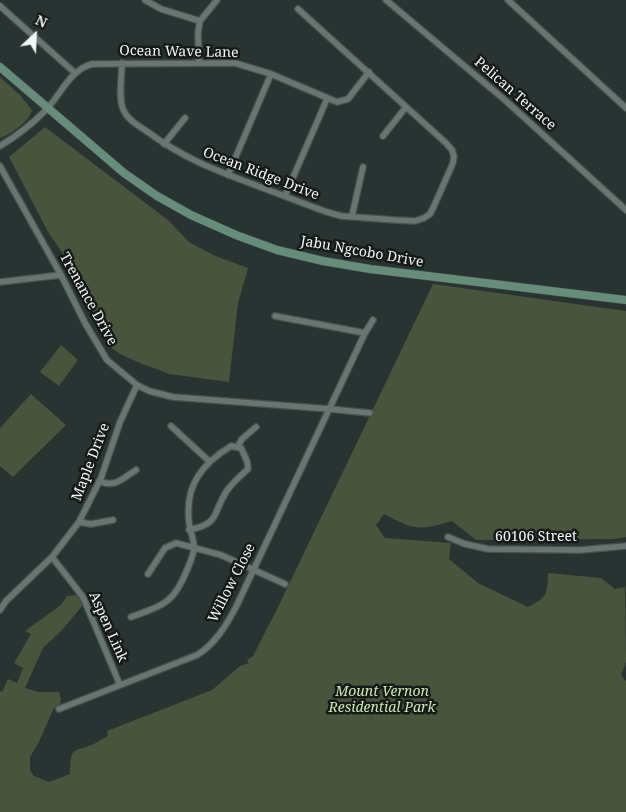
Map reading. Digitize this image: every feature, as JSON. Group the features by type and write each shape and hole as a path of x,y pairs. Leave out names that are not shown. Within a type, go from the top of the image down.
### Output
{"main road":[{"name":"Jabu Ngcobo Drive","path":"0,67 124,173 191,215 236,235 277,250 323,261 370,269 626,300"}],"street":[{"path":"145,0 161,10 200,21"},
{"path":"199,62 198,33 200,21 217,0"},
{"name":"Pelican Terrace","path":"386,0 506,101 626,210"},
{"path":"508,0 626,108"},
{"path":"0,6 75,73 47,109 29,126 0,146"},
{"name":"Ocean Ridge Drive","path":"122,63 123,109 133,121 164,144 197,163 341,216 415,221 424,218 430,214 453,163 454,156 452,150 446,142 369,72 298,10"},
{"name":"Ocean Wave Lane","path":"75,73 92,64 199,62 242,64 271,74 328,99"},
{"path":"285,196 328,99 337,102 348,99 369,72"},
{"path":"228,175 271,74"},
{"path":"383,136 406,107"},
{"path":"164,144 184,118"},
{"name":"Trenance Drive","path":"0,166 107,360 137,385 149,391 173,397 330,408 370,413"},
{"path":"352,216 363,167"},
{"path":"0,282 61,275"},
{"path":"275,316 365,333"},
{"name":"Willow Close","path":"59,709 206,650 227,624 365,333 373,320"},
{"name":"Maple Drive","path":"0,610 6,601 52,557 79,522 99,481 120,422 137,385"},
{"path":"171,426 210,462"},
{"path":"238,446 242,439 256,427"},
{"path":"132,617 169,600 180,588 190,564 194,547 190,530 187,506 190,493 200,471 231,446 238,446 241,448 248,469 225,494 210,523 190,530"},
{"path":"99,481 112,485 136,470"},
{"path":"79,522 91,524 113,520"},
{"name":"60106 Street","path":"448,537 465,544 488,549 580,550 626,546"},
{"path":"148,574 165,548 176,543 221,555 285,584"},
{"name":"Aspen Link","path":"52,557 83,597 120,685"}],"green space":[{"path":"0,77 20,95 32,110 28,119 19,127 0,138"},
{"path":"45,127 168,220 189,242 213,255 248,268 238,303 229,382 169,374 120,354 109,346 68,261 48,232 9,157"},
{"name":"Mount Vernon Residential Park","path":"433,284 626,311 626,537 614,539 476,540 452,521 432,526 417,527 410,526 384,514 376,525 385,538 451,543 449,559 478,583 528,607 545,594 548,573 601,578 615,589 625,587 626,662 621,675 626,681 626,812 0,812 0,691 2,692 8,679 17,683 23,668 14,663 31,634 25,631 61,605 67,596 78,595 83,605 62,630 43,648 25,688 38,692 59,692 61,699 60,704 54,708 30,757 30,770 34,776 49,782 70,774 71,759 74,752 108,736 107,731 212,690 240,666 249,663 247,660 253,656 279,605"},
{"path":"61,345 78,360 59,386 40,372"},
{"path":"31,394 66,425 13,477 0,466 0,428"}]}
